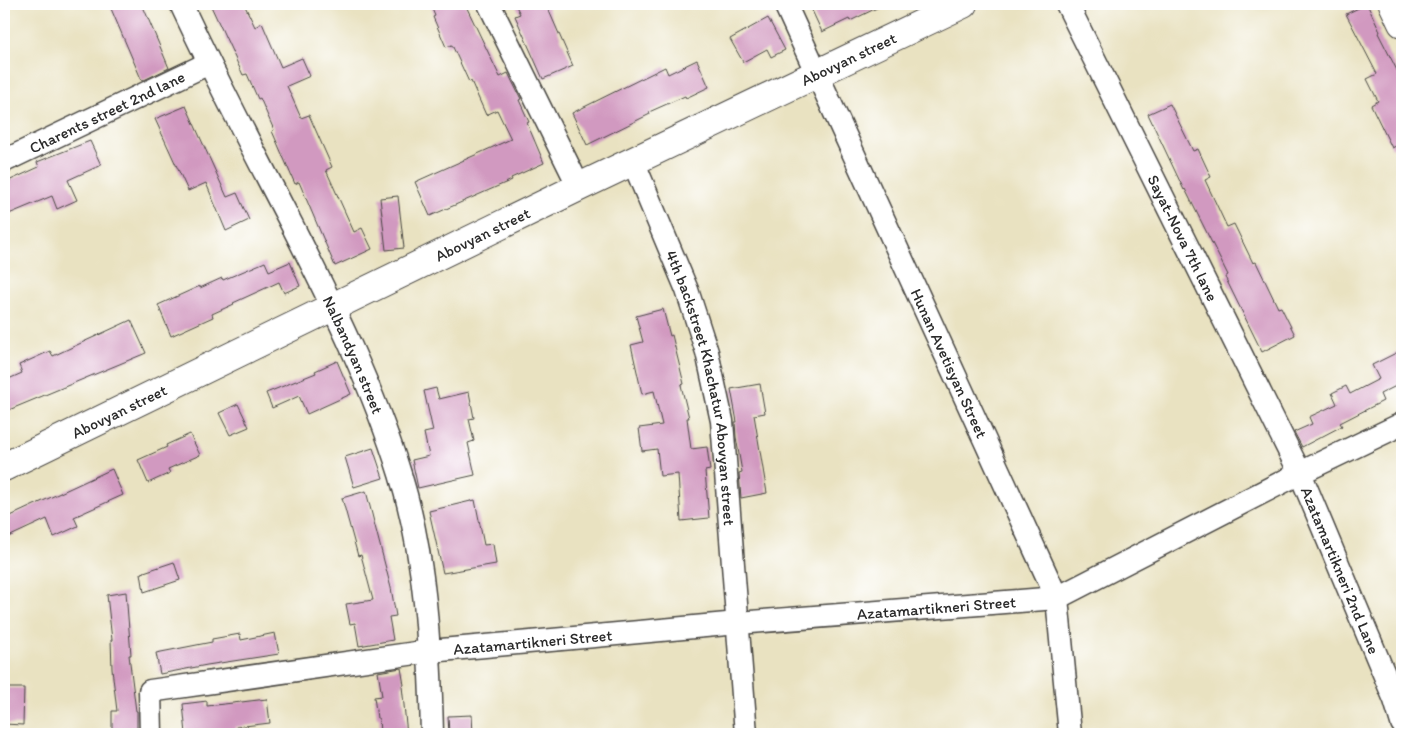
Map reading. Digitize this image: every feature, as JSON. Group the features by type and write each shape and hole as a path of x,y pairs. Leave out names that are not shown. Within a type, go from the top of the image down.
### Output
{"main road":[{"name":"Abovyan street","path":"4,467 579,187 963,4"},
{"path":"1392,4 1402,23"}],"street":[{"name":"Nalbandyan street","path":"181,4 209,63 333,306 365,378 400,474 421,564 430,651 432,734"},
{"path":"489,4 579,187"},
{"name":"Hunan Avetisyan Street","path":"785,4 1057,598 1070,734"},
{"name":"Sayat-Nova 7th lane","path":"1067,4 1300,473"},
{"name":"Charents street 2nd lane","path":"4,160 209,63"},
{"name":"4th backstreet Khachatur Abovyan street","path":"633,161 687,290 709,361 722,421 746,734"},
{"name":"Azatamartikneri Street","path":"152,734 150,691 430,651 738,623 1057,598 1300,473 1402,424"},
{"name":"Azatamartikneri 2nd Lane","path":"1300,473 1395,700 1402,723"}],"building":[{"path":"109,4 142,4 169,68 142,81"},
{"path":"210,4 244,4 255,27 262,23 281,67 302,58 310,76 287,86 301,118 309,115 332,167 326,170 354,232 362,228 372,249 335,266 299,182 295,184 260,98 258,99 247,74 243,75"},
{"path":"430,4 465,4 500,77 508,73 521,99 519,100 529,122 527,123 544,163 511,178 512,180 430,216 415,182 511,139 497,110 486,115 452,45 446,47 433,17 435,16"},
{"path":"515,4 546,4 573,66 543,79 515,16 520,14"},
{"path":"809,4 885,4 822,32"},
{"path":"1367,4 1380,32 1378,33 1402,80 1402,143 1392,148 1371,105 1378,101 1367,79 1377,74 1346,14"},
{"path":"768,18 785,50 771,57 767,49 743,62 730,39"},
{"path":"697,60 709,87 649,112 650,114 587,145 572,113 665,67 668,74"},
{"path":"1170,104 1193,151 1198,149 1211,177 1205,180 1227,227 1234,224 1253,263 1256,262 1278,308 1281,307 1295,335 1262,352 1225,277 1228,275 1184,190 1148,114"},
{"path":"186,106 227,197 237,193 249,220 226,231 206,183 188,191 155,119"},
{"path":"90,141 101,165 68,180 77,200 57,209 52,196 4,216 4,183 39,167 37,162"},
{"path":"398,196 404,248 386,250 380,198"},
{"path":"265,262 269,271 290,262 300,286 284,293 279,282 212,314 213,317 171,336 158,305 200,286 200,288 222,278 223,280"},
{"path":"663,309 670,336 672,335 684,384 681,385 689,418 687,418 691,449 707,447 710,470 705,471 709,518 681,521 678,474 660,476 657,449 642,451 639,428 662,425 654,391 642,394 631,345 643,342 636,316"},
{"path":"131,320 146,353 4,412 4,381 22,373 19,365 50,351 53,356"},
{"path":"1402,350 1402,383 1380,394 1383,401 1340,423 1342,426 1302,447 1294,432 1312,424 1309,417 1337,404 1332,393 1346,386 1350,394 1379,379 1372,365"},
{"path":"337,361 351,394 307,414 299,396 272,408 266,393 316,373 315,371"},
{"path":"760,384 765,413 754,415 767,493 741,498 739,473 742,472 736,437 735,422 737,422 731,389"},
{"path":"436,388 439,399 469,392 474,418 469,419 474,441 468,443 475,475 418,488 412,460 429,456 424,433 433,431 424,391"},
{"path":"238,404 249,427 230,435 219,413"},
{"path":"190,434 200,455 168,469 170,473 148,483 138,460"},
{"path":"373,448 383,478 354,487 345,457"},
{"path":"112,469 123,495 74,517 78,526 54,537 47,519 4,539 4,519"},
{"path":"366,491 391,588 396,616 389,617 393,640 359,646 355,623 350,624 346,604 373,600 361,555 358,556 342,498"},
{"path":"475,500 484,545 493,544 496,564 443,573 429,511"},
{"path":"174,562 180,580 144,592 141,573"},
{"path":"126,592 131,655 129,655 137,711 137,734 112,734 112,711 117,711 107,595"},
{"path":"275,633 279,654 160,674 156,653 212,642 212,639 240,634 241,640"},
{"path":"401,668 407,734 380,734 379,718 377,718 374,697 382,696 378,672"},
{"path":"4,688 24,688 23,725 4,724"},
{"path":"267,699 270,723 236,727 236,734 186,734 183,704 207,701 207,706"},
{"path":"472,715 473,734 449,734 448,716"}]}
